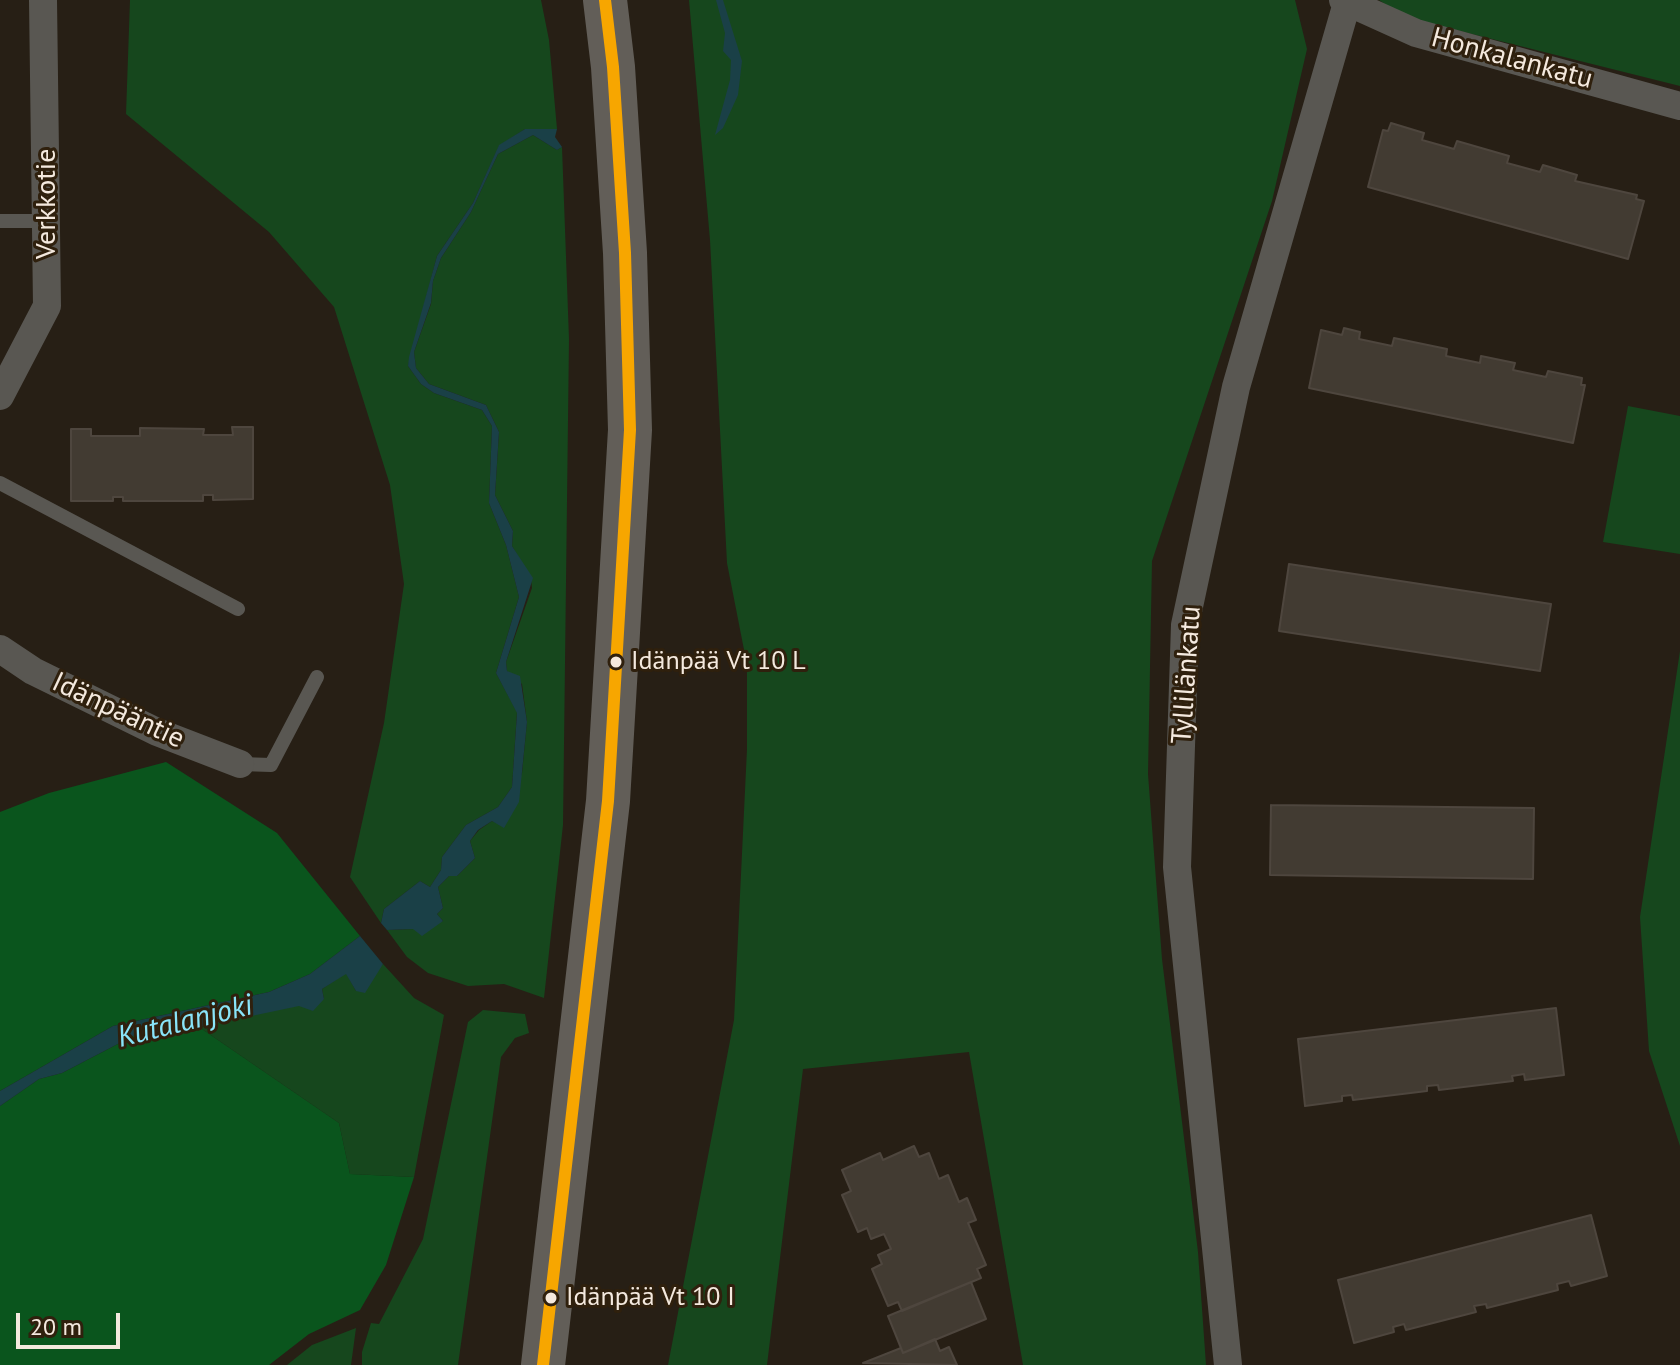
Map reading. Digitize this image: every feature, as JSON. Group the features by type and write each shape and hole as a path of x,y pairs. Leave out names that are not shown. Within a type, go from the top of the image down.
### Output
{"highway":[{"path":"543,1365 608,801 630,430 625,253 605,0"}],"street":[{"name":"Verkkotie","path":"0,396 47,306 43,0"},
{"name":"Honkalankatu","path":"1345,2 1416,33 1680,106"},
{"name":"Tyllilänkatu","path":"1228,1365 1177,867 1185,625 1236,387 1345,2"},
{"name":"Idänpääntie","path":"0,649 33,671 157,732 240,764"}],"lane":[{"path":"0,221 47,221"},
{"path":"0,483 238,609"},
{"path":"240,764 271,765 317,677"}],"green space":[{"path":"130,0 541,0 549,40 557,129 525,129 499,146 473,203 437,256 408,366 421,384 434,393 482,410 492,426 489,503 506,545 519,597 496,673 517,712 512,787 498,807 466,825 442,857 441,870 430,887 420,881 384,909 381,923 350,877 384,723 404,584 390,485 334,307 269,232 126,114"},
{"path":"689,0 1295,0 1307,49 1272,201 1152,561 1148,774 1162,959 1198,1252 1206,1365 1023,1365 969,1052 803,1069 767,1365 668,1365 734,1020 747,749 747,665 727,563 710,240"},
{"path":"1379,0 1680,0 1680,86 1404,17"},
{"path":"533,135 557,150 562,147 569,339 563,825 544,998 504,984 468,986 428,973 407,957 387,930 413,929 443,921 437,914 443,908 438,887 449,876 457,876 475,858 470,841 492,821 500,824 522,773 527,722 522,684 507,671 506,662 532,588 531,578 512,546 513,531 495,495 499,432 486,405 429,384 416,368 414,352 431,304 433,281 441,258 471,212 498,154"},
{"path":"1628,406 1680,416 1680,554 1603,542"},
{"path":"1680,651 1680,1146 1649,1051 1640,917"},
{"path":"166,762 277,833 360,936 310,974 269,992 113,1026 0,1091 0,812 49,793"},
{"path":"383,964 414,998 444,1015 414,1177 350,1174 339,1123 199,1027 324,999 322,989 346,973 356,991"},
{"path":"483,1010 525,1014 529,1033 515,1038 501,1057 458,1365 362,1365 362,1352 371,1323 379,1324 423,1239 468,1022"},
{"path":"199,1027 339,1123 350,1174 414,1177 386,1265 360,1310 309,1334 269,1365 0,1365 0,1106 39,1079 62,1073 135,1035"},
{"path":"356,1328 351,1365 287,1365 312,1345"}],"water":[{"path":"716,0 723,0 742,61 738,95 723,128 715,135 730,80 731,60 723,51 725,33"},
{"path":"525,129 557,129 555,137 562,147 557,150 533,135 498,154 471,212 441,258 433,281 431,303 414,352 416,368 429,384 486,405 499,432 495,495 513,531 512,546 533,578 506,662 507,671 520,676 527,722 519,802 504,828 492,821 478,830 470,841 475,858 457,876 449,876 438,887 443,908 437,914 443,921 422,936 413,929 387,930 381,923 384,909 420,881 430,887 441,870 442,857 466,825 498,807 512,787 517,713 496,673 519,597 506,545 489,503 492,426 482,410 434,393 421,384 408,366 409,357 437,256 473,203 499,145"},
{"name":"Kutalanjoki","path":"360,936 383,964 365,993 356,991 346,974 322,989 324,999 313,1011 299,1006 199,1027 135,1035 62,1073 39,1079 0,1106 0,1091 113,1026 269,992 310,974"}],"building":[{"path":"1391,123 1424,133 1422,140 1454,149 1457,141 1509,156 1507,163 1540,172 1543,165 1577,175 1575,181 1637,195 1636,199 1644,201 1628,259 1368,187 1383,130 1388,131"},
{"path":"1344,328 1360,332 1359,339 1392,346 1394,338 1447,349 1446,356 1480,363 1481,356 1515,363 1513,370 1546,377 1548,371 1582,378 1581,385 1585,385 1573,443 1309,388 1321,330 1342,335"},
{"path":"232,427 253,427 253,499 213,500 213,495 203,495 203,501 123,501 123,497 113,497 113,501 71,501 71,429 91,429 91,436 140,436 140,428 204,429 203,435 233,435"},
{"path":"1289,564 1551,604 1540,671 1279,631"},
{"path":"1271,805 1534,808 1533,879 1270,875"},
{"path":"1556,1008 1564,1075 1525,1080 1524,1074 1512,1076 1513,1081 1439,1090 1438,1085 1427,1086 1427,1091 1353,1100 1352,1095 1342,1096 1342,1101 1305,1106 1298,1039"},
{"path":"914,1146 919,1157 929,1153 939,1179 948,1175 959,1202 967,1198 976,1220 968,1223 986,1265 977,1269 981,1278 902,1311 898,1302 888,1306 872,1269 882,1264 878,1255 891,1249 884,1234 871,1239 867,1228 858,1232 842,1195 851,1191 842,1170 880,1153 883,1160"},
{"path":"1591,1215 1607,1276 1571,1286 1569,1281 1557,1284 1558,1290 1487,1308 1486,1304 1474,1306 1476,1312 1406,1330 1404,1324 1393,1327 1394,1332 1354,1343 1338,1280"},
{"path":"971,1282 986,1319 903,1353 888,1316"},
{"path":"935,1339 940,1351 949,1347 957,1365 863,1363 901,1348 903,1353"}],"transit line":[{"path":"543,1365 608,801 630,430 625,253 613,67 605,0"}],"place":[{"name":"Idänpää Vt 10 L","path":"616,662"},
{"name":"Idänpää Vt 10 I","path":"551,1298"}]}
